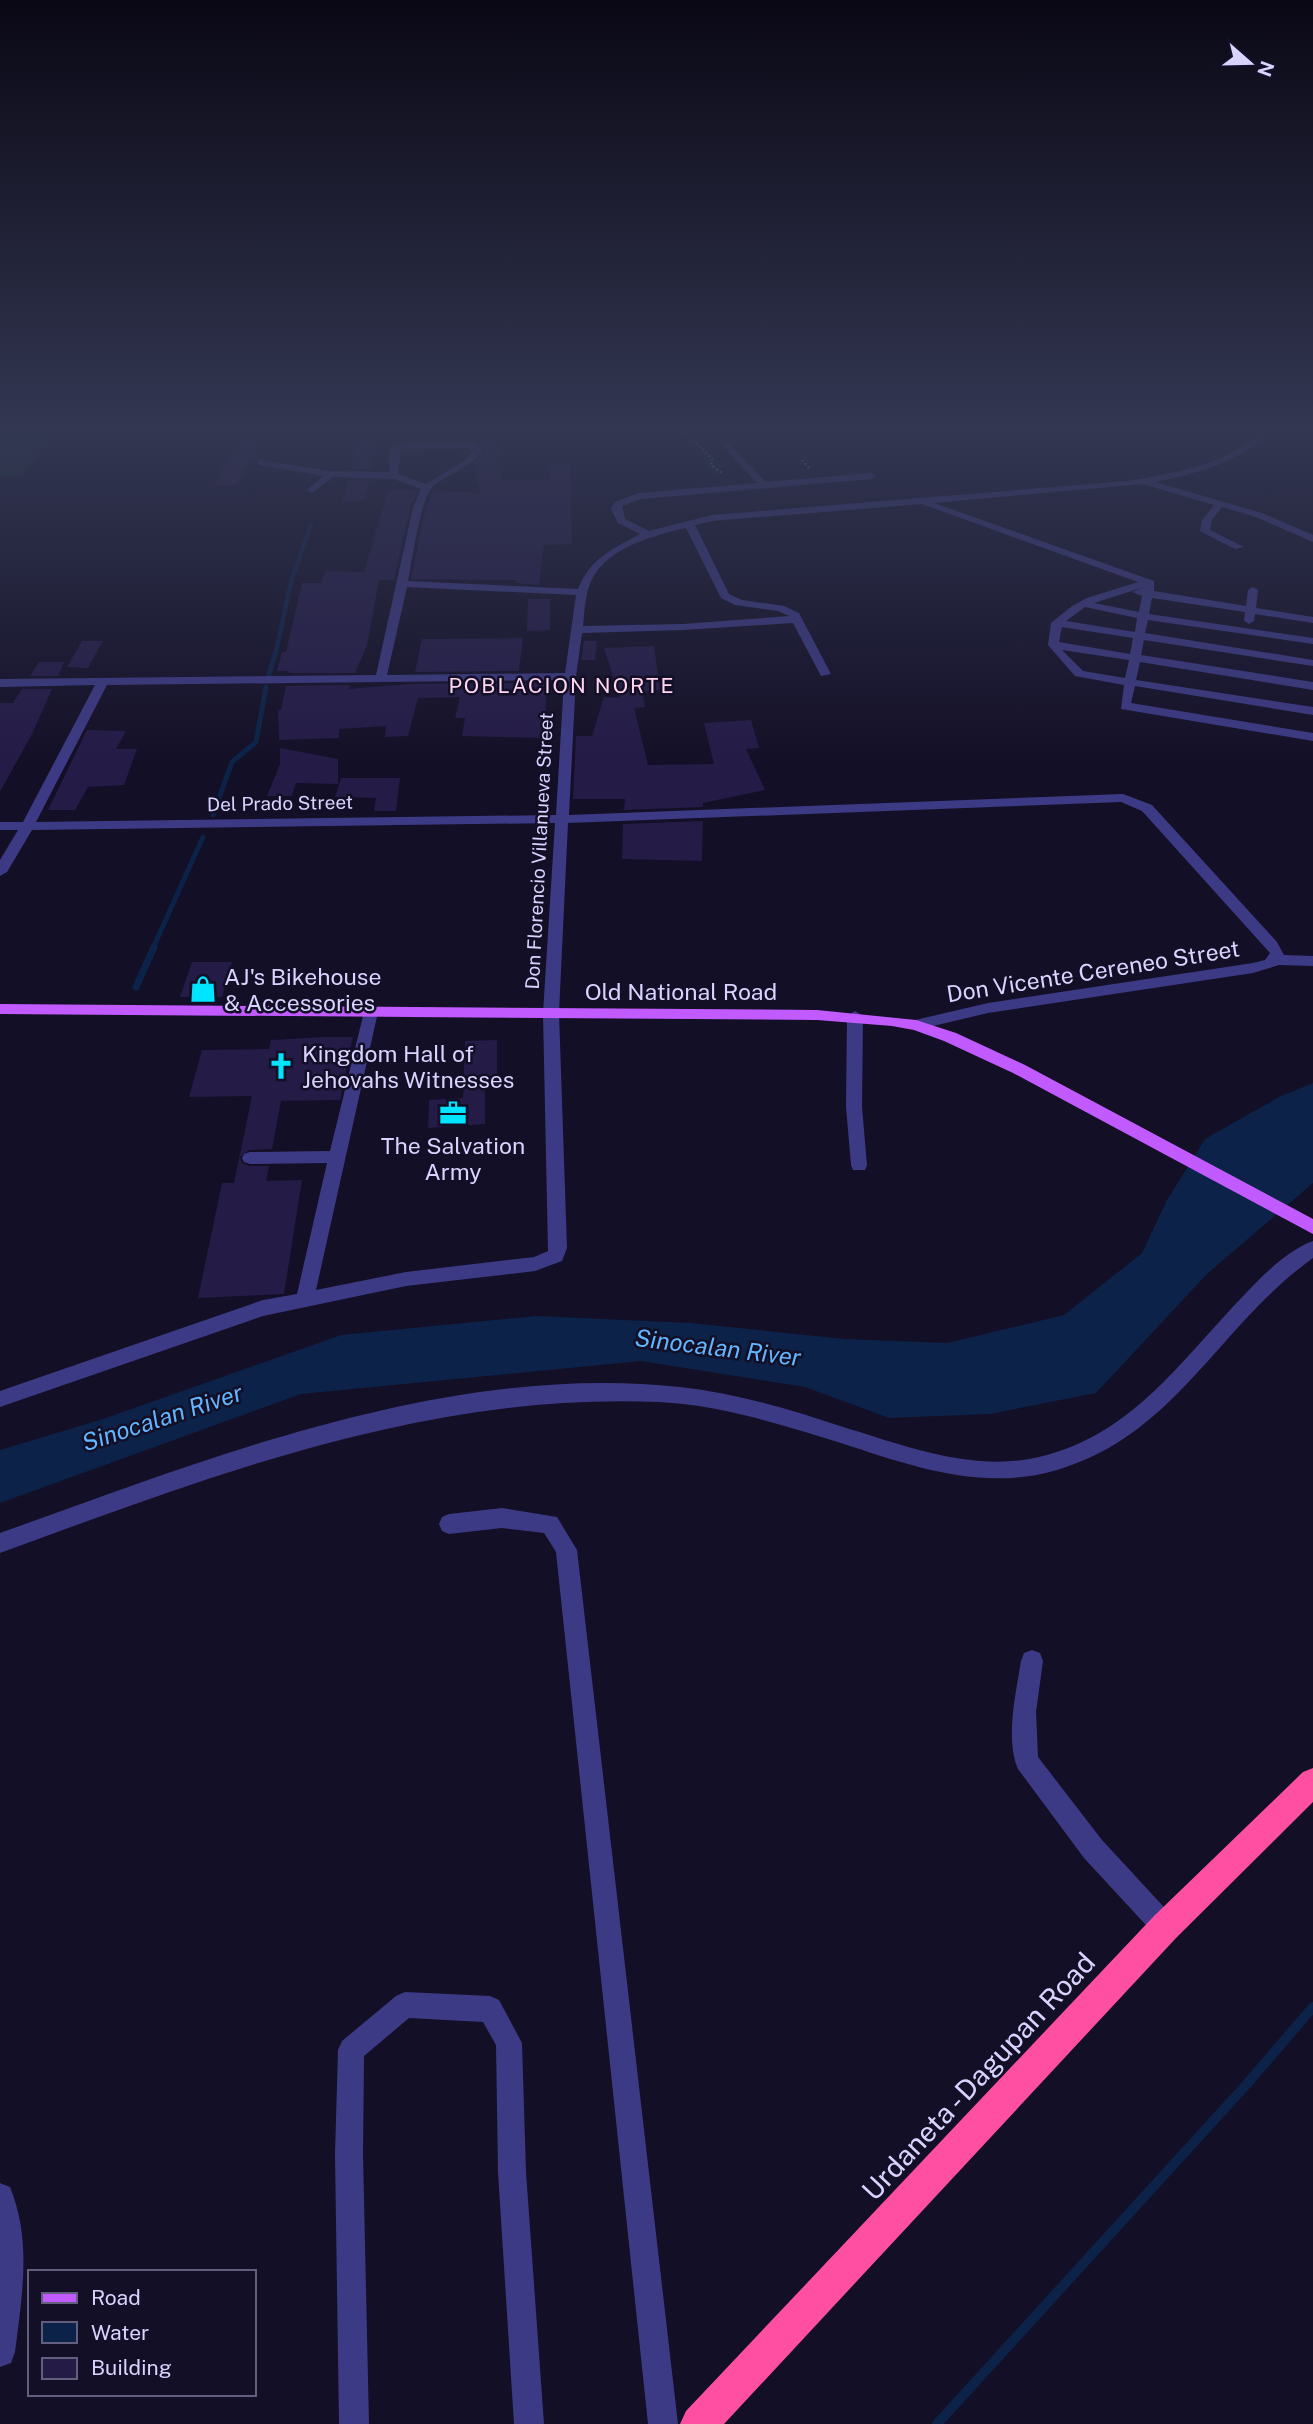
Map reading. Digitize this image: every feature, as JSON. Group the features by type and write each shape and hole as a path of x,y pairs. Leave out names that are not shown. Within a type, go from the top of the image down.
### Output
{"highway":[{"name":"Urdaneta - Dagupan Road","path":"699,2424 1165,1927 1313,1782"}],"main road":[{"name":"Old National Road","path":"0,1009 855,1016 916,1026 950,1037 1019,1069 1313,1227"}],"street":[{"path":"381,677 411,540"},
{"name":"Don Florencio Villanueva Street","path":"305,1299 406,1279 535,1264 556,1256 558,1248 551,1013 570,676 582,592 589,574 603,558 637,540"},
{"path":"697,540 725,596 739,603 780,608 797,619 825,674"},
{"path":"1023,540 1148,588 1313,620"},
{"path":"1224,540 1239,547"},
{"path":"402,584 582,592"},
{"path":"1148,588 1115,589 1084,604 1057,624 1053,639 1055,645 1079,674 1313,711"},
{"path":"1148,588 1125,705 1313,737"},
{"path":"1238,724 1253,590"},
{"path":"1084,604 1143,616 1313,641"},
{"path":"576,630 683,627 797,619"},
{"path":"1057,624 1313,663"},
{"path":"1055,645 1313,686"},
{"path":"0,683 570,676"},
{"path":"0,872 103,682"},
{"name":"Del Prado Street","path":"0,826 561,819 1123,798 1147,808 1272,945 1278,953 1276,960"},
{"name":"Don Vicente Cereneo Street","path":"916,1026 988,1008 1253,968 1276,960 1313,961"},
{"path":"0,1399 263,1308 305,1299 370,1012"},
{"path":"855,1016 854,1107 859,1165"},
{"path":"250,1158 337,1157"},
{"path":"0,1543 281,1444 367,1421 471,1402 579,1393 662,1394 740,1406 970,1470 1019,1470 1056,1461 1108,1440 1146,1412 1272,1280 1313,1248"},
{"path":"449,1524 502,1518 550,1524 566,1550 663,2424"},
{"path":"1032,1661 1024,1712 1027,1761 1093,1849 1165,1927"},
{"path":"354,2424 349,2154 351,2050 405,2005 490,2009 509,2043 512,2172 529,2424"},
{"path":"0,2197 5,2208 10,2265 0,2352"}],"water":[{"name":"Sinocalan River","path":"1313,1083 1313,1183 1207,1274 1096,1393 990,1414 889,1418 805,1387 641,1361 301,1394 0,1503 0,1450 103,1419 341,1335 537,1316 691,1323 845,1339 947,1343 1064,1315 1142,1253 1167,1200 1205,1139 1279,1097"}],"building":[{"path":"373,540 403,540 394,580 379,580 367,645 355,673 277,671 282,652 286,652 302,583 320,583 326,571 364,572"},
{"path":"419,540 572,540 572,544 544,545 539,585 515,583 516,580 411,579"},
{"path":"528,599 550,599 550,630 527,631"},
{"path":"523,638 519,671 415,672 422,639"},
{"path":"82,641 103,641 88,668 67,667"},
{"path":"584,641 597,641 595,660 581,660"},
{"path":"654,646 660,690 642,692 645,707 634,708 648,765 714,764 704,723 751,720 759,748 746,749 765,790 703,803 703,807 624,810 625,799 573,799 576,736 592,736 604,697 620,698 604,648"},
{"path":"39,662 64,662 58,676 30,676"},
{"path":"547,683 544,738 462,736 465,718 455,718 460,697 418,698 408,736 385,737 386,726 339,729 339,738 279,740 278,710 281,710 286,686 350,685 349,689 410,684"},
{"path":"22,689 52,689 33,732 0,792 0,703 13,703"},
{"path":"87,730 126,731 116,749 137,749 124,785 88,787 75,810 48,810"},
{"path":"280,748 338,759 338,784 296,783 292,796 267,796 280,764"},
{"path":"341,778 400,778 396,811 374,811 376,798 335,797"},
{"path":"703,821 702,861 622,859 623,824"},
{"path":"192,962 232,962 222,997 180,997"},
{"path":"353,1037 340,1100 281,1101 272,1149 249,1150 240,1157 242,1163 249,1166 269,1166 266,1181 302,1180 284,1294 198,1298 222,1183 234,1183 252,1096 189,1097 202,1050 269,1049 271,1040"},
{"path":"497,1040 497,1081 485,1081 485,1124 428,1128 429,1100 463,1098 465,1041"}],"waterway":[{"path":"275,656 291,582 306,540"},
{"path":"268,678 275,654"},
{"path":"213,815 232,762 256,742 266,687"},
{"path":"153,948 203,837"},
{"path":"136,987 154,947"},
{"path":"937,2424 1246,2085 1313,2007"}],"place":[{"name":"AJ's Bikehouse & Accessories","path":"203,989"},
{"name":"Kingdom Hall of Jehovahs Witnesses","path":"281,1066"},
{"name":"The Salvation Army","path":"453,1113"}],"district":[{"name":"POBLACION NORTE","path":"562,685"}]}
